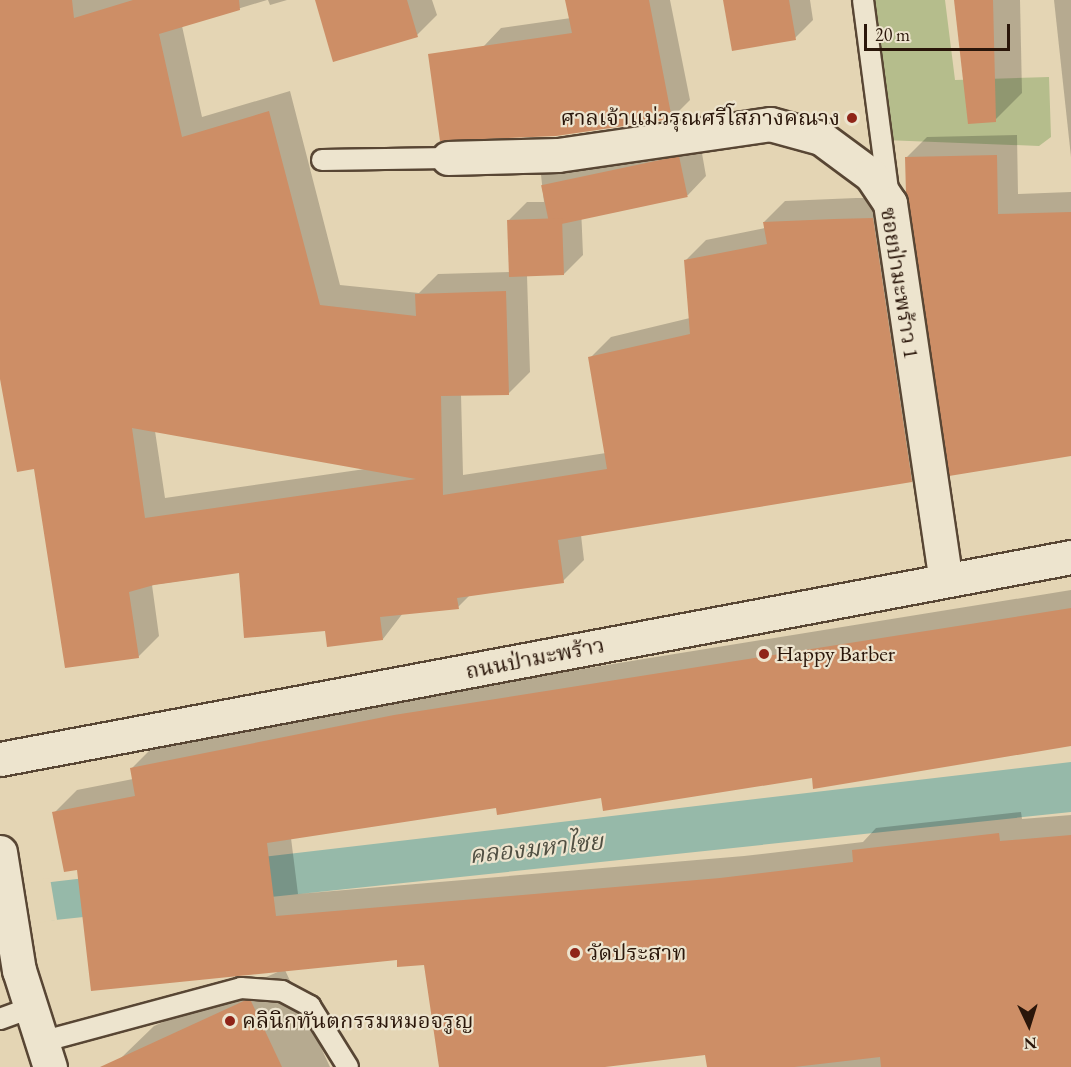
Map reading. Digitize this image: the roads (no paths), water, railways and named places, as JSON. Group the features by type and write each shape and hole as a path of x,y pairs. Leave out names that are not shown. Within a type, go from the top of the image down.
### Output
{"street":[{"name":"ซอยป่ามะพร้าว 1","path":"448,158 558,155 770,124 821,138 871,175 890,203 946,580"},
{"name":"ถนนป่ามะพร้าว","path":"0,759 1071,557"},
{"path":"0,852 12,927 14,1014 46,1054"}],"lane":[{"path":"863,0 890,203"},
{"path":"321,160 448,158"},
{"path":"46,1054 241,988 282,991 310,1006 348,1067"}],"water":[{"name":"คลองมหาไชย","path":"1071,762 1071,812 8,925 0,888"}],"place":[{"name":"ศาลเจ้าแม่วรุณศรีโสภางคณาง","path":"852,118"},
{"name":"Happy Barber","path":"764,654"},
{"name":"วัดประสาท","path":"575,953"},
{"name":"คลินิกทันตกรรมหมอจรูญ","path":"230,1021"}]}
